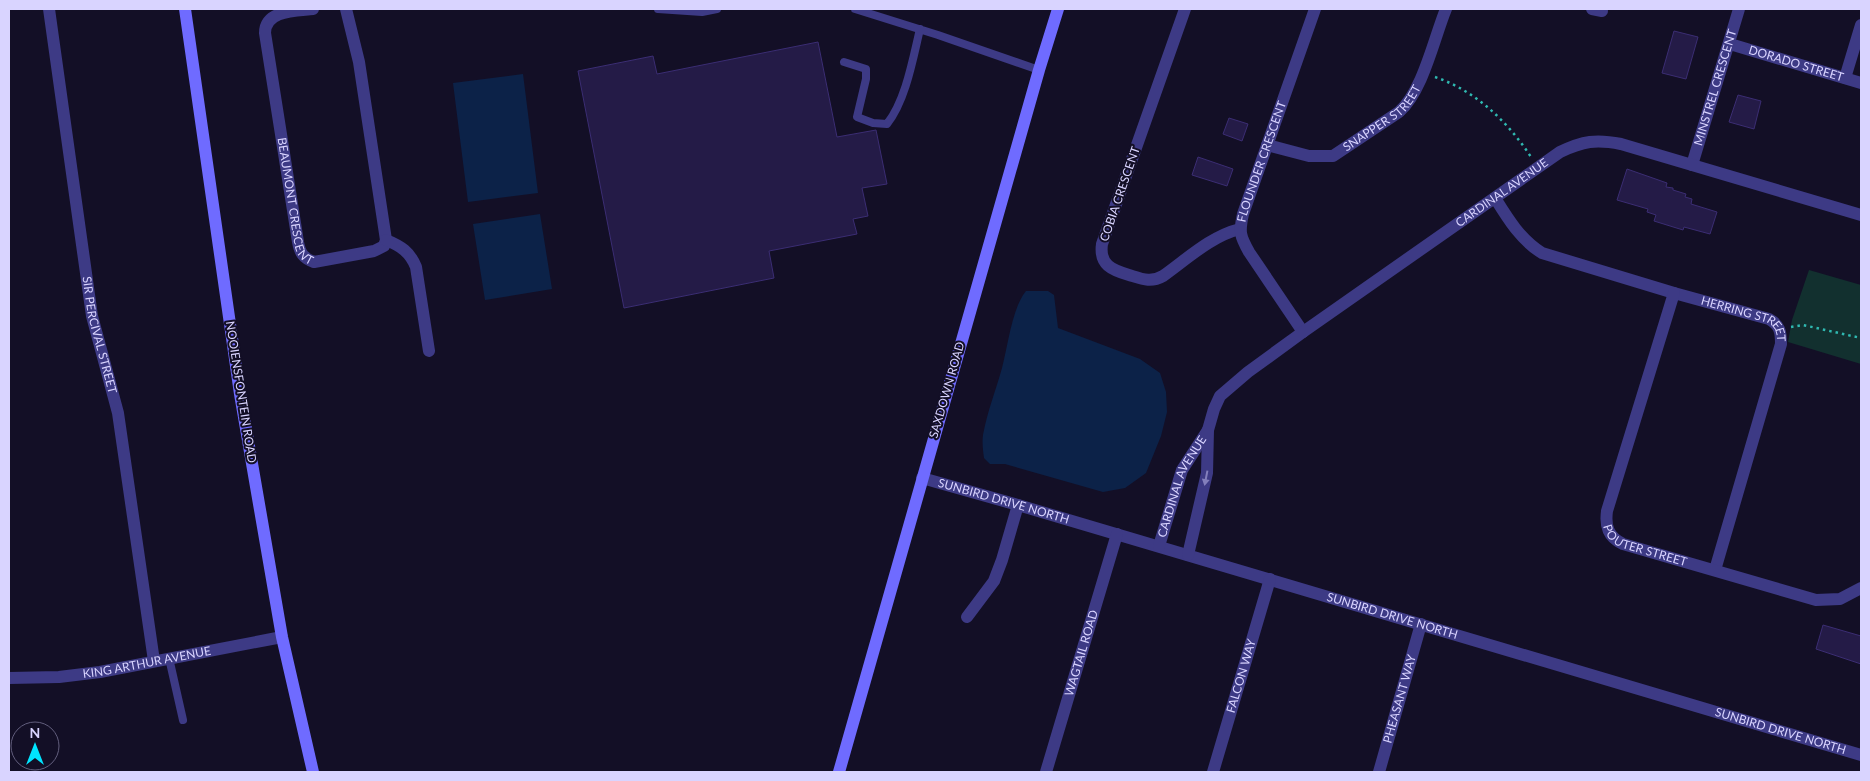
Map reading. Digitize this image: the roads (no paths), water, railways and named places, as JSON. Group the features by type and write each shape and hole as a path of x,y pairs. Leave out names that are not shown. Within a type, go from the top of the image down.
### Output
{"street":[{"name":"SIR PERCIVAL STREET","path":"49,9 92,316 118,414 154,661"},
{"name":"NOOIENSFONTEIN ROAD","path":"185,9 239,384 282,636 313,772"},
{"name":"BEAUMONT CRESCENT","path":"313,9 272,16 265,28 300,253 305,259 314,262 324,261 374,252 384,246 386,240"},
{"path":"346,9 359,62 386,240 404,249 414,262 429,351"},
{"name":"SAXDOWN ROAD","path":"839,772 1058,9"},
{"name":"COBIA CRESCENT","path":"1185,9 1102,244 1102,254 1106,263 1114,271 1146,280 1154,280 1163,276 1214,240 1231,231 1240,229"},
{"name":"FLOUNDER CRESCENT","path":"1303,332 1249,252 1241,238 1240,229 1243,214 1315,9"},
{"name":"SNAPPER STREET","path":"1267,145 1309,156 1333,156 1405,106 1415,91 1446,9"},
{"name":"MINSTREL CRESCENT","path":"1692,165 1740,9"},
{"path":"1846,78 1861,25"},
{"name":"DORADO STREET","path":"1730,44 1861,83"},
{"name":"CARDINAL AVENUE","path":"1188,555 1207,473 1208,430 1214,409 1225,391 1303,332 1560,152 1587,141 1602,140 1861,215"},
{"name":"HERRING STREET","path":"1495,198 1513,227 1542,253 1674,293 1769,319 1776,323 1780,329 1781,344 1715,570"},
{"name":"POUTER STREET","path":"1674,293 1606,520 1611,535 1615,540 1623,544 1816,600 1840,598 1861,588"},
{"name":"CARDINAL AVENUE","path":"1159,546 1182,470 1208,430"},
{"name":"SUNBIRD DRIVE NORTH","path":"922,478 1159,546 1861,755"},
{"path":"967,617 994,581 1018,505"},
{"name":"WAGTAIL ROAD","path":"1046,772 1116,534"},
{"name":"FALCON WAY","path":"1213,772 1270,579"},
{"name":"PHEASANT WAY","path":"1379,772 1421,624"},
{"name":"KING ARTHUR AVENUE","path":"9,678 59,677 100,672 282,636"}],"lane":[{"path":"658,9 702,12 717,9"},
{"path":"855,9 1039,70"},
{"path":"844,62 866,69 866,79 856,117 874,123 886,124 895,113 920,29"},
{"path":"169,658 183,720"}],"water":[{"path":"523,74 538,193 468,202 453,83"},
{"path":"540,214 552,289 485,300 473,224"},
{"path":"1026,291 1048,291 1054,295 1058,328 1140,359 1160,373 1166,392 1167,412 1161,436 1146,473 1125,488 1103,492 1005,464 990,464 984,458 983,438 987,418 1017,307"}]}
